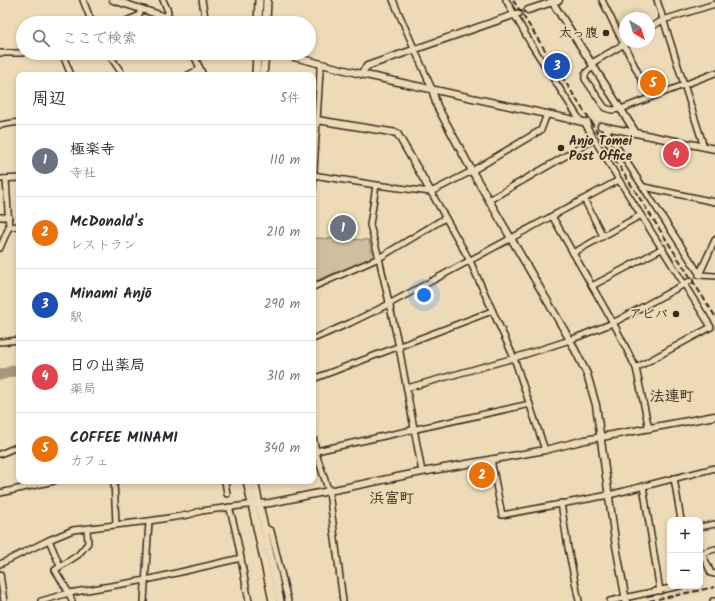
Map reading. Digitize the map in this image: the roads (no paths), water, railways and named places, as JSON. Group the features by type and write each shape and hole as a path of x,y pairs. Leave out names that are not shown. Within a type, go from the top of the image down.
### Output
{"main road":[{"path":"258,16 259,0"},
{"path":"266,16 267,0"},
{"path":"256,72 257,60"},
{"path":"263,72 264,60"},
{"path":"248,484 264,528 280,601"},
{"path":"254,484 255,504 273,601"}],"street":[{"path":"83,0 89,16"},
{"path":"113,0 164,16"},
{"path":"202,0 205,16"},
{"path":"393,0 432,89 437,106 472,171 570,340 587,374 592,391 601,438 626,599"},
{"path":"506,0 517,14 531,44 595,139 662,248 688,283 712,327 636,368"},
{"path":"528,10 559,0"},
{"path":"602,0 619,30"},
{"path":"656,0 704,147"},
{"path":"166,1 168,11 167,16"},
{"path":"552,1 636,133"},
{"path":"655,25 663,20 715,4"},
{"path":"138,16 142,9"},
{"path":"361,74 368,66 517,14"},
{"path":"619,48 593,65 584,75 585,79 605,108 612,110 621,109 715,73"},
{"path":"628,48 650,97"},
{"path":"0,53 16,53"},
{"path":"65,60 70,72"},
{"path":"113,60 121,72"},
{"path":"196,60 202,72"},
{"path":"304,60 361,74 584,122"},
{"path":"316,148 320,71 322,65"},
{"path":"194,72 200,69"},
{"path":"316,175 431,192 472,171 541,130 546,114"},
{"path":"318,120 397,133 470,261 514,358 544,450"},
{"path":"0,125 16,122"},
{"path":"603,126 715,149"},
{"path":"603,126 644,187 698,276"},
{"path":"489,200 595,139"},
{"path":"0,179 16,178"},
{"path":"0,248 9,227 6,179"},
{"path":"316,338 389,304 619,180"},
{"path":"376,185 370,225 399,347 422,472"},
{"path":"644,187 715,202"},
{"path":"584,199 603,236"},
{"path":"573,253 641,215"},
{"path":"552,216 613,323 636,368 649,429"},
{"path":"0,217 9,217"},
{"path":"316,286 379,258 445,218"},
{"path":"9,227 16,226"},
{"path":"698,276 715,240"},
{"path":"592,286 662,248"},
{"path":"698,276 715,276"},
{"path":"407,388 514,358 570,340 613,323 688,283"},
{"path":"316,378 492,311"},
{"path":"0,342 16,340"},
{"path":"343,601 328,492 316,451 414,428 530,404"},
{"path":"0,564 73,530 149,521 188,515 201,511 328,492 422,472 544,450 715,416"},
{"path":"0,454 16,447"},
{"path":"491,459 502,515 609,495 715,468"},
{"path":"674,478 680,517"},
{"path":"0,493 40,484"},
{"path":"114,484 116,524"},
{"path":"225,484 227,494"},
{"path":"643,486 660,591"},
{"path":"561,504 568,548 580,601"},
{"path":"229,507 249,601"},
{"path":"144,601 149,521"},
{"path":"703,527 715,524"},
{"path":"264,528 272,531 288,601"},
{"path":"72,601 69,593 55,570 78,555 88,543 87,529"},
{"path":"49,540 60,566"},
{"path":"715,549 702,554 711,573 715,574"},
{"path":"41,601 69,593 146,580 241,558"},
{"path":"0,574 4,601"},
{"path":"610,601 626,599 668,589"}],"waterway":[{"path":"0,375 16,370"}],"tunnel":[{"path":"588,123 601,126"}],"railway":[{"path":"513,0 715,316"},
{"path":"649,601 715,587"}],"place":[{"name":"太っ腹","path":"606,33"},
{"name":"Minami Anjō","path":"557,66"},
{"name":"COFFEE MINAMI","path":"653,83"},
{"name":"Anjo Tomei Post Office","path":"561,148"},
{"name":"日の出薬局","path":"676,154"},
{"name":"極楽寺","path":"343,228"},
{"name":"アビバ","path":"676,314"},
{"name":"McDonald's","path":"482,475"}],"district":[{"name":"法連町","path":"672,397"},
{"name":"浜富町","path":"392,499"}]}
